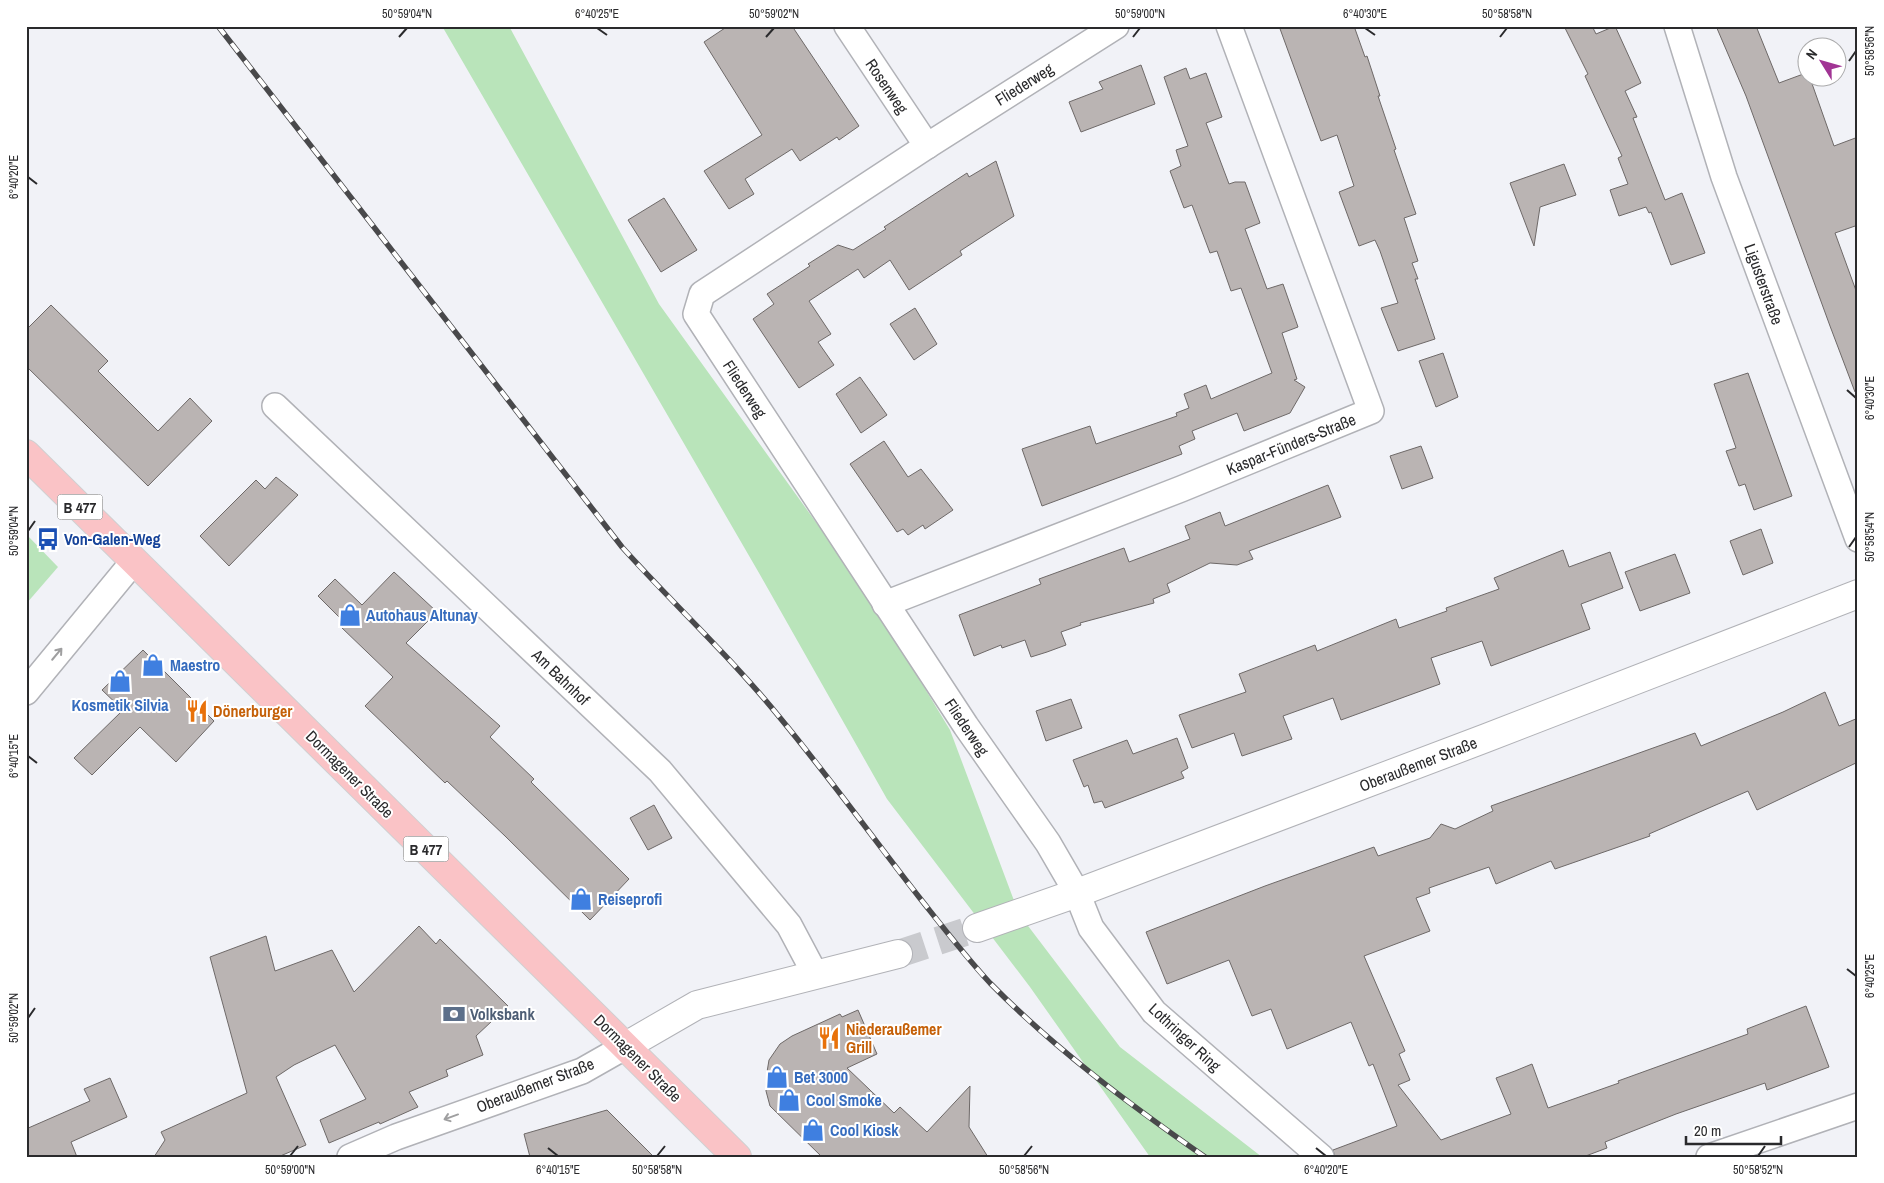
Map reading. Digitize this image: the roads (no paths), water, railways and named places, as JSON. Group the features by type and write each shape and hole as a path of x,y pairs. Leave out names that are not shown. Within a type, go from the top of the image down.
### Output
{"main road":[{"name":"Dormagener Straße","path":"26,454 737,1157"},
{"name":"Oberaußemer Straße","path":"977,928 1077,893 1858,594"},
{"name":"Oberaußemer Straße","path":"626,1046 697,1005 898,954"}],"street":[{"name":"Rosenweg","path":"847,26 927,146"},
{"name":"Fliederweg","path":"1077,893 1048,843 966,726 696,314 702,294 927,146 1116,26"},
{"name":"Kaspar-Fünders-Straße","path":"885,604 1199,482 1371,411 1229,26"},
{"name":"Ligusterstraße","path":"1677,26 1724,178 1858,540"},
{"name":"Am Bahnhof","path":"275,406 660,771 790,925 815,974"},
{"path":"26,692 134,560"},
{"name":"Lothringer Ring","path":"1077,893 1091,928 1154,1012 1321,1157"},
{"name":"Oberaußemer Straße","path":"350,1157 397,1147 582,1071 626,1046"},
{"path":"1709,1157 1858,1106"}],"tunnel":[{"path":"898,954 977,928"}],"railway":[{"path":"218,26 622,547 762,696 936,919 981,973 1040,1031 1093,1075 1205,1157"}],"place":[{"name":"Von-Galen-Weg","path":"48,539"},
{"name":"Autohaus Altunay","path":"350,615"},
{"name":"Maestro","path":"153,665"},
{"name":"Kosmetik Silvia","path":"120,681"},
{"name":"Dönerburger","path":"197,711"},
{"name":"Reiseprofi","path":"581,899"},
{"name":"Volksbank","path":"454,1014"},
{"name":"Niederaußemer Grill","path":"829,1038"},
{"name":"Bet 3000","path":"777,1077"},
{"name":"Cool Smoke","path":"789,1100"},
{"name":"Cool Kiosk","path":"813,1130"}]}
